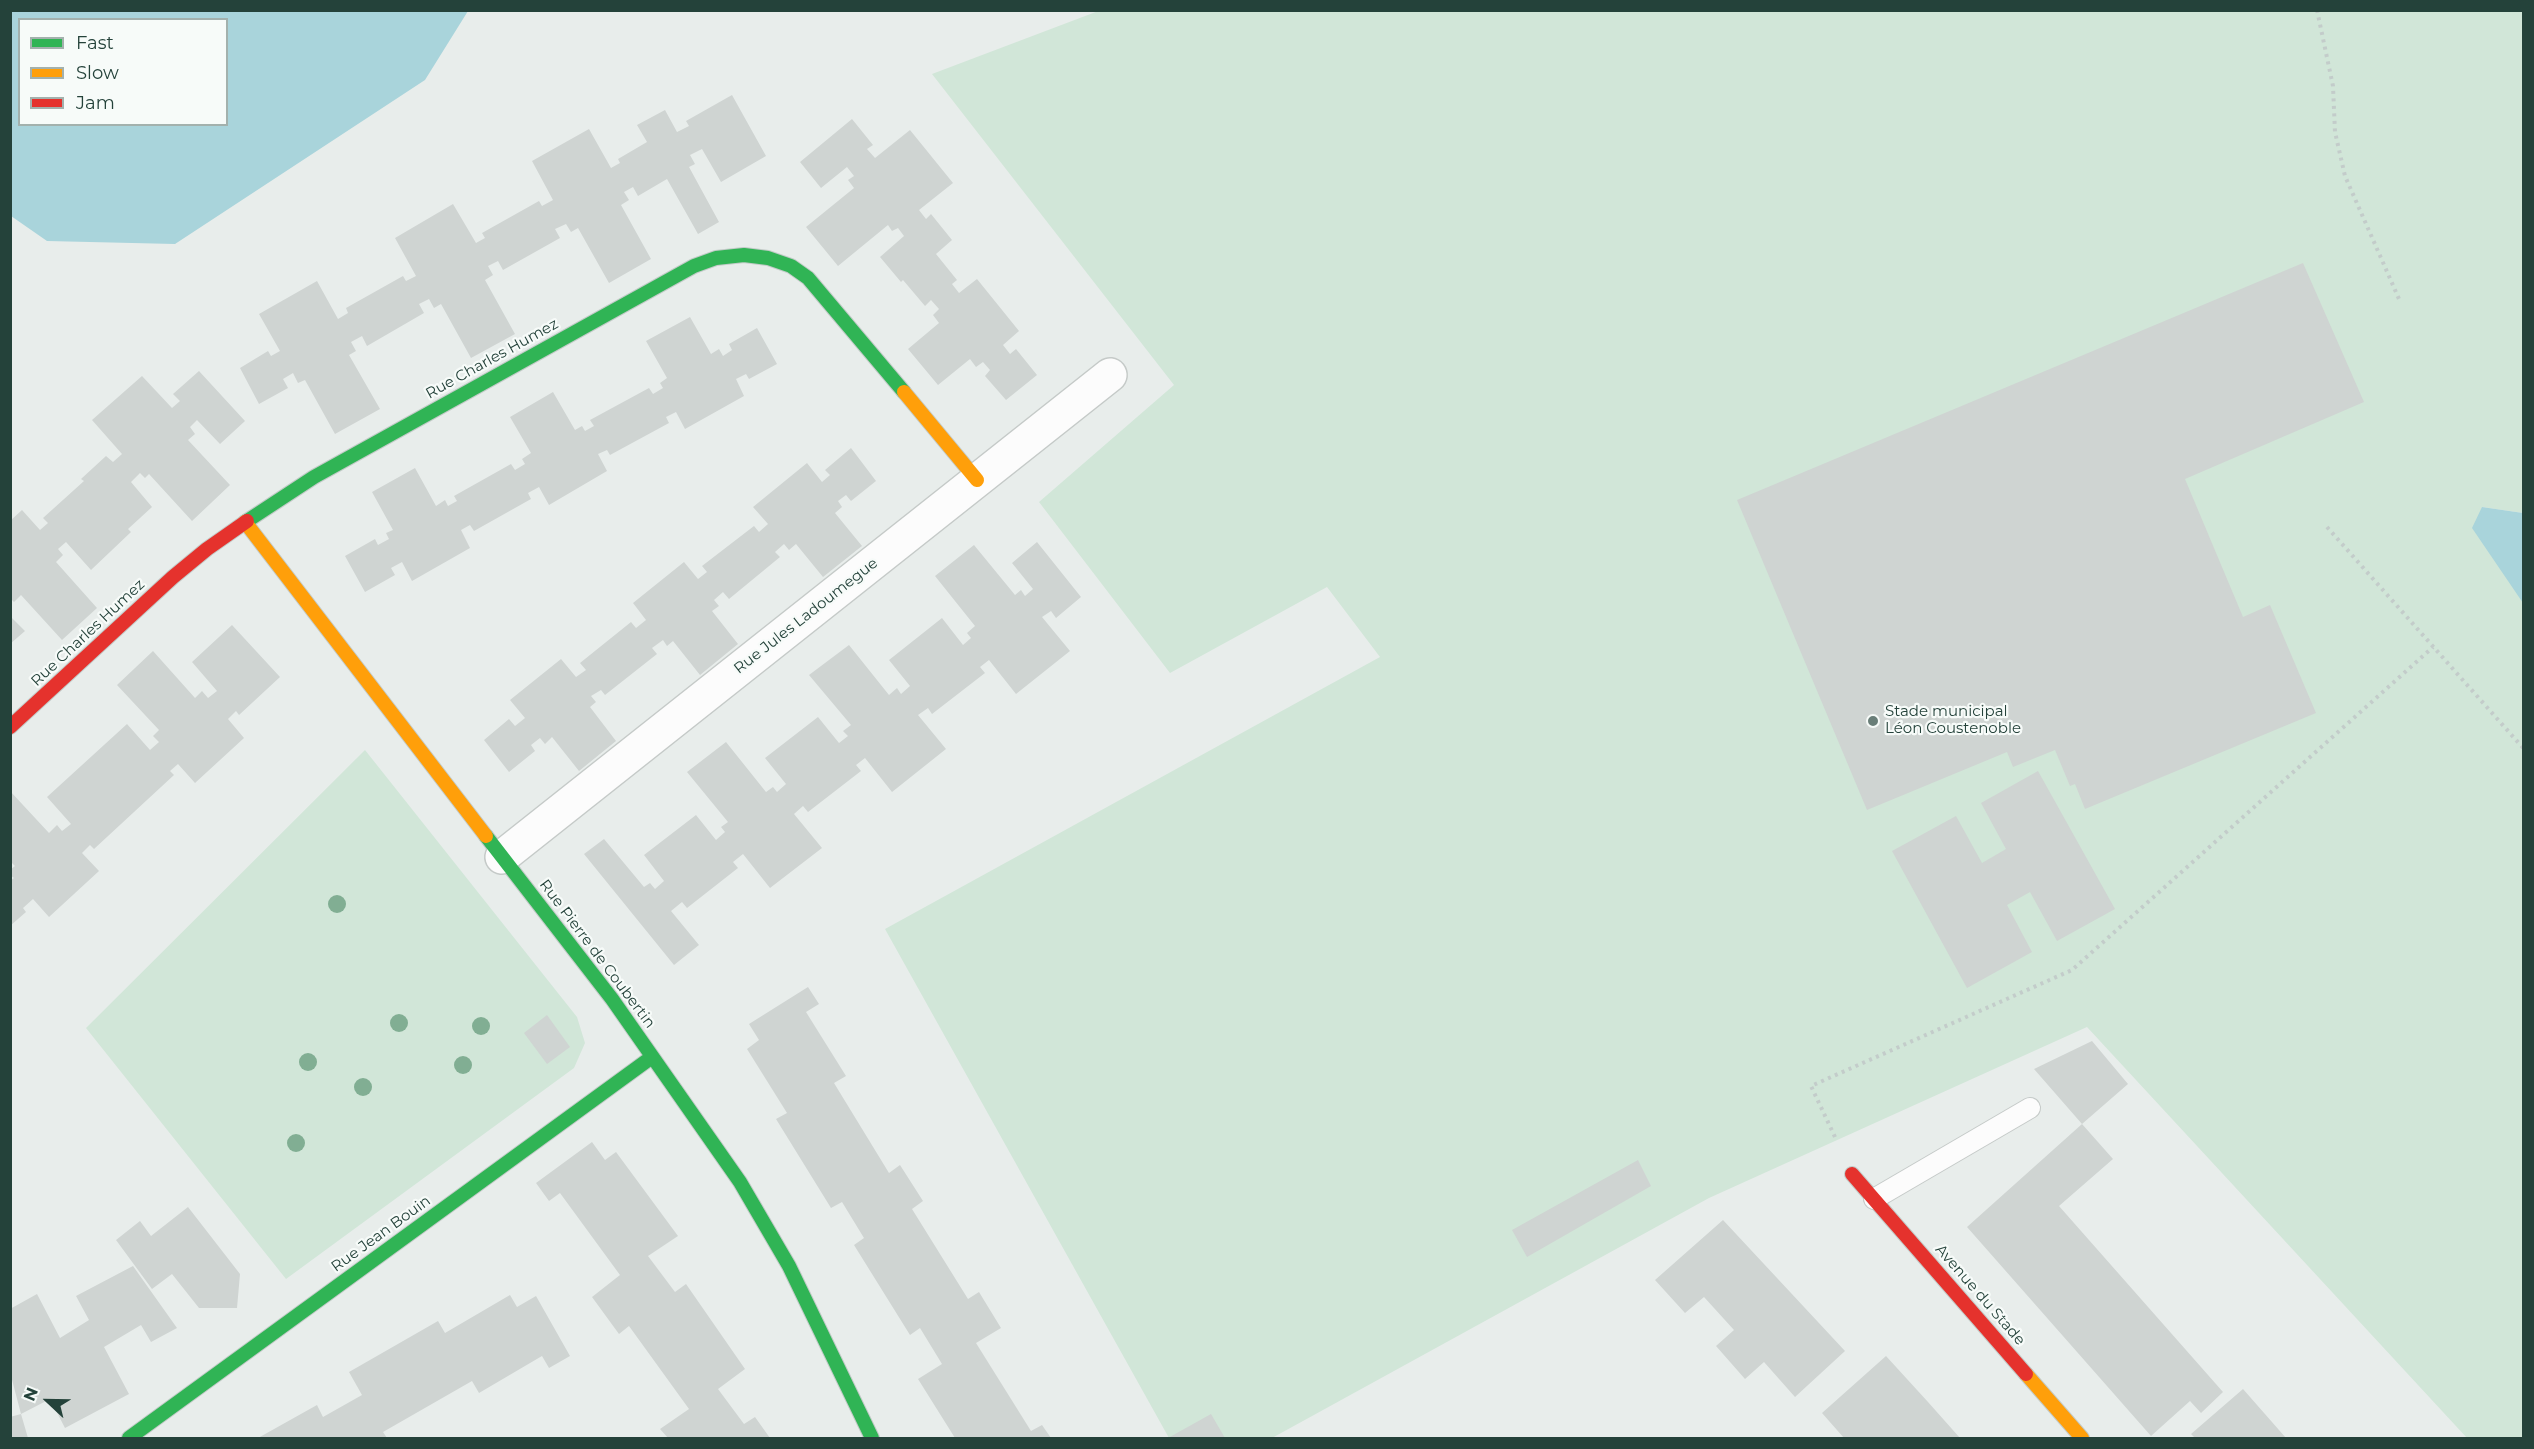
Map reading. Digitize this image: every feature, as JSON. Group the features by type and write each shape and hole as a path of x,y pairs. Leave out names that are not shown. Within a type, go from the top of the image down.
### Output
{"street":[{"name":"Rue Charles Humez","path":"10,727 173,577 245,522 314,477 694,266 716,258 744,255 768,258 791,266 808,278 977,480"},
{"name":"Rue Jules Ladoumegue","path":"502,857 1110,375"},
{"name":"Rue Pierre de Coubertin","path":"245,522 612,999 740,1182 789,1266 872,1438"},
{"name":"Rue Jean Bouin","path":"129,1438 652,1056"},
{"name":"Avenue du Stade","path":"1852,1174 2082,1438"}],"lane":[{"path":"1874,1199 2030,1108"}],"path":[{"path":"2317,10 2332,86 2335,132 2346,176 2399,298"},
{"path":"2327,527 2523,749"},
{"path":"1852,1174 1811,1086 2073,970 2433,647"}],"green space":[{"name":"Stade municipal Léon Coustenoble","path":"1101,10 2523,11 2523,513 2482,507 2523,603 2523,1438 2467,1438 2087,1027 1709,1198 1272,1438 1169,1438 885,929 1380,657 1327,587 1170,673 1039,502 1174,385 932,74"},
{"path":"365,750 577,1017 585,1043 574,1068 286,1279 86,1028"}],"water":[{"path":"11,10 468,11 425,80 175,244 47,241 11,216"},
{"path":"2482,507 2523,513 2523,603 2472,528"}],"building":[{"path":"732,95 766,156 721,182 702,149 690,155 695,164 689,167 719,222 698,234 667,179 638,196 633,187 624,192 629,200 621,205 651,259 609,283 578,228 571,232 566,224 555,229 560,238 503,270 498,261 488,266 493,275 485,280 515,334 471,358 441,304 434,308 429,299 419,304 424,313 367,346 362,336 351,342 356,351 349,355 380,409 335,434 305,380 298,383 293,373 283,379 288,388 259,404 240,368 268,351 271,356 280,351 259,314 317,281 338,319 348,313 346,308 403,276 406,281 416,276 395,238 453,204 476,243 485,238 482,233 539,201 542,206 553,200 532,161 589,129 611,168 620,163 618,159 647,142 637,125 665,110 677,132 689,126 686,121"},
{"path":"852,119 873,145 867,149 875,158 910,130 953,183 919,210 926,219 931,214 952,240 936,254 957,280 952,284 959,293 977,279 1019,331 1003,345 1010,354 1016,349 1037,375 1006,400 985,376 990,370 983,362 976,367 970,359 938,385 908,349 939,323 933,315 939,309 931,300 925,306 880,257 904,236 898,228 892,231 888,225 838,266 806,227 854,188 848,180 854,176 847,167 821,188 800,162"},
{"path":"2303,263 2364,402 2185,479 2243,617 2270,605 2316,713 2085,809 2075,784 2070,786 2055,750 2013,767 2007,752 1867,810 1737,500"},
{"path":"690,317 711,354 719,349 723,356 732,350 729,344 757,328 777,364 749,379 746,374 736,379 744,396 685,429 676,412 666,417 669,423 610,455 607,450 598,454 607,471 549,505 539,487 528,493 531,499 474,531 470,525 461,530 470,548 412,581 402,562 391,568 395,575 365,592 345,556 375,539 378,545 389,539 386,533 393,530 372,492 415,468 436,506 445,500 448,506 457,501 454,496 511,464 515,470 525,464 522,459 531,453 510,417 553,392 575,430 582,426 585,431 594,426 590,420 649,388 653,394 663,388 660,383 667,378 646,341"},
{"path":"199,371 245,421 220,444 197,420 190,427 195,434 188,440 230,485 192,521 149,474 145,478 140,473 131,482 152,507 128,529 131,532 91,570 66,542 58,549 63,555 56,562 97,608 62,640 21,595 14,602 10,598 10,521 22,510 40,530 48,523 43,518 84,481 81,479 106,456 113,462 122,454 92,420 142,376 172,408 180,401 173,394"},
{"path":"851,448 876,481 851,501 846,495 838,501 842,507 835,513 862,546 823,577 796,544 789,550 784,544 775,552 780,557 729,599 723,592 714,600 719,606 712,611 738,644 700,675 673,641 667,646 663,640 652,648 657,654 605,695 601,690 591,696 596,702 590,707 616,741 579,771 552,737 545,744 540,738 531,745 535,751 509,772 484,740 509,719 515,726 525,718 510,700 561,659 576,677 586,670 580,663 631,622 636,628 646,620 633,603 684,562 698,579 707,572 702,566 754,526 759,532 768,524 753,507 807,463 822,482 830,475 825,470"},
{"path":"1037,542 1081,597 1056,618 1051,611 1042,617 1070,651 1016,694 989,660 980,667 985,673 932,714 928,708 918,715 946,749 892,792 865,758 856,765 861,771 808,812 803,806 794,814 822,848 770,888 743,854 733,862 738,868 687,908 682,902 671,911 699,945 674,965 584,854 604,839 644,887 650,883 655,889 664,881 644,855 696,815 716,840 725,832 721,827 728,822 687,772 726,742 766,792 773,787 777,792 786,784 765,758 818,717 839,743 848,736 843,731 851,725 809,675 849,645 889,695 897,688 901,694 910,686 889,660 942,618 963,645 971,638 967,633 975,626 935,576 974,545 1015,595 1021,590 1025,596 1033,589 1012,563"},
{"path":"10,616 25,631 10,644"},
{"path":"232,625 280,677 239,715 236,711 228,719 244,738 195,783 178,764 170,771 174,775 94,849 90,845 82,853 99,871 49,917 33,899 23,908 26,912 10,926 10,881 14,878 10,875 10,870 15,866 10,861 10,791 49,833 57,825 62,831 71,824 47,797 127,724 150,750 159,742 153,736 159,730 117,685 153,651 195,698 202,691 208,698 217,691 192,662"},
{"path":"2038,771 2115,909 2057,941 2030,892 2007,905 2032,952 1967,988 1892,851 1956,816 1982,863 2006,849 1981,803"},
{"path":"808,987 819,1004 806,1012 846,1076 834,1083 889,1173 900,1165 923,1201 912,1209 968,1299 979,1292 1001,1328 976,1343 1031,1431 1042,1425 1051,1438 955,1438 918,1379 942,1364 920,1328 910,1335 854,1245 864,1238 842,1202 831,1208 776,1119 787,1113 747,1049 759,1040 749,1024"},
{"path":"547,1015 570,1047 547,1064 524,1033"},
{"path":"2092,1041 2128,1084 2082,1124 2034,1069"},
{"path":"2082,1124 2113,1159 2059,1206 2223,1392 2201,1413 2190,1401 2151,1436 1967,1227"},
{"path":"592,1142 605,1160 616,1152 678,1236 648,1256 675,1292 686,1284 745,1369 718,1389 744,1424 755,1417 770,1438 668,1438 660,1429 689,1409 629,1326 619,1334 592,1297 620,1275 560,1193 549,1201 536,1183"},
{"path":"1638,1160 1651,1186 1527,1257 1512,1230"},
{"path":"188,1207 240,1274 237,1308 199,1308 172,1274 152,1289 116,1240 140,1221 151,1236"},
{"path":"1723,1220 1845,1351 1795,1397 1764,1362 1745,1379 1716,1346 1734,1330 1704,1297 1685,1313 1655,1280"},
{"path":"133,1266 177,1328 151,1342 141,1325 104,1347 129,1394 65,1428 50,1399 21,1414 10,1372 10,1309 37,1294 60,1338 89,1320 76,1296"},
{"path":"510,1295 517,1307 536,1296 570,1356 549,1368 542,1356 479,1393 472,1381 383,1432 387,1438 258,1438 317,1405 323,1417 362,1395 349,1372 438,1321 445,1333"},
{"path":"1886,1356 1960,1438 1844,1438 1822,1413"},
{"path":"2243,1389 2286,1438 2195,1438 2191,1434"},
{"path":"21,1414 28,1438 10,1438 10,1417"},
{"path":"1211,1414 1225,1438 1168,1438"}],"traffic: fast":[{"path":"247,521 314,477 694,266 716,258 744,255 768,258 791,266 808,278 904,392"},
{"path":"486,836 612,999 740,1182 789,1266 872,1438"},
{"path":"129,1438 652,1057"}],"traffic: slow":[{"path":"904,392 977,480"},
{"path":"245,522 486,836"},
{"path":"2026,1374 2082,1438"}],"traffic: jam":[{"path":"10,727 173,577 207,549 247,521"},
{"path":"1852,1174 2026,1374"}],"place":[{"name":"Stade municipal Léon Coustenoble","path":"1873,721"}]}
